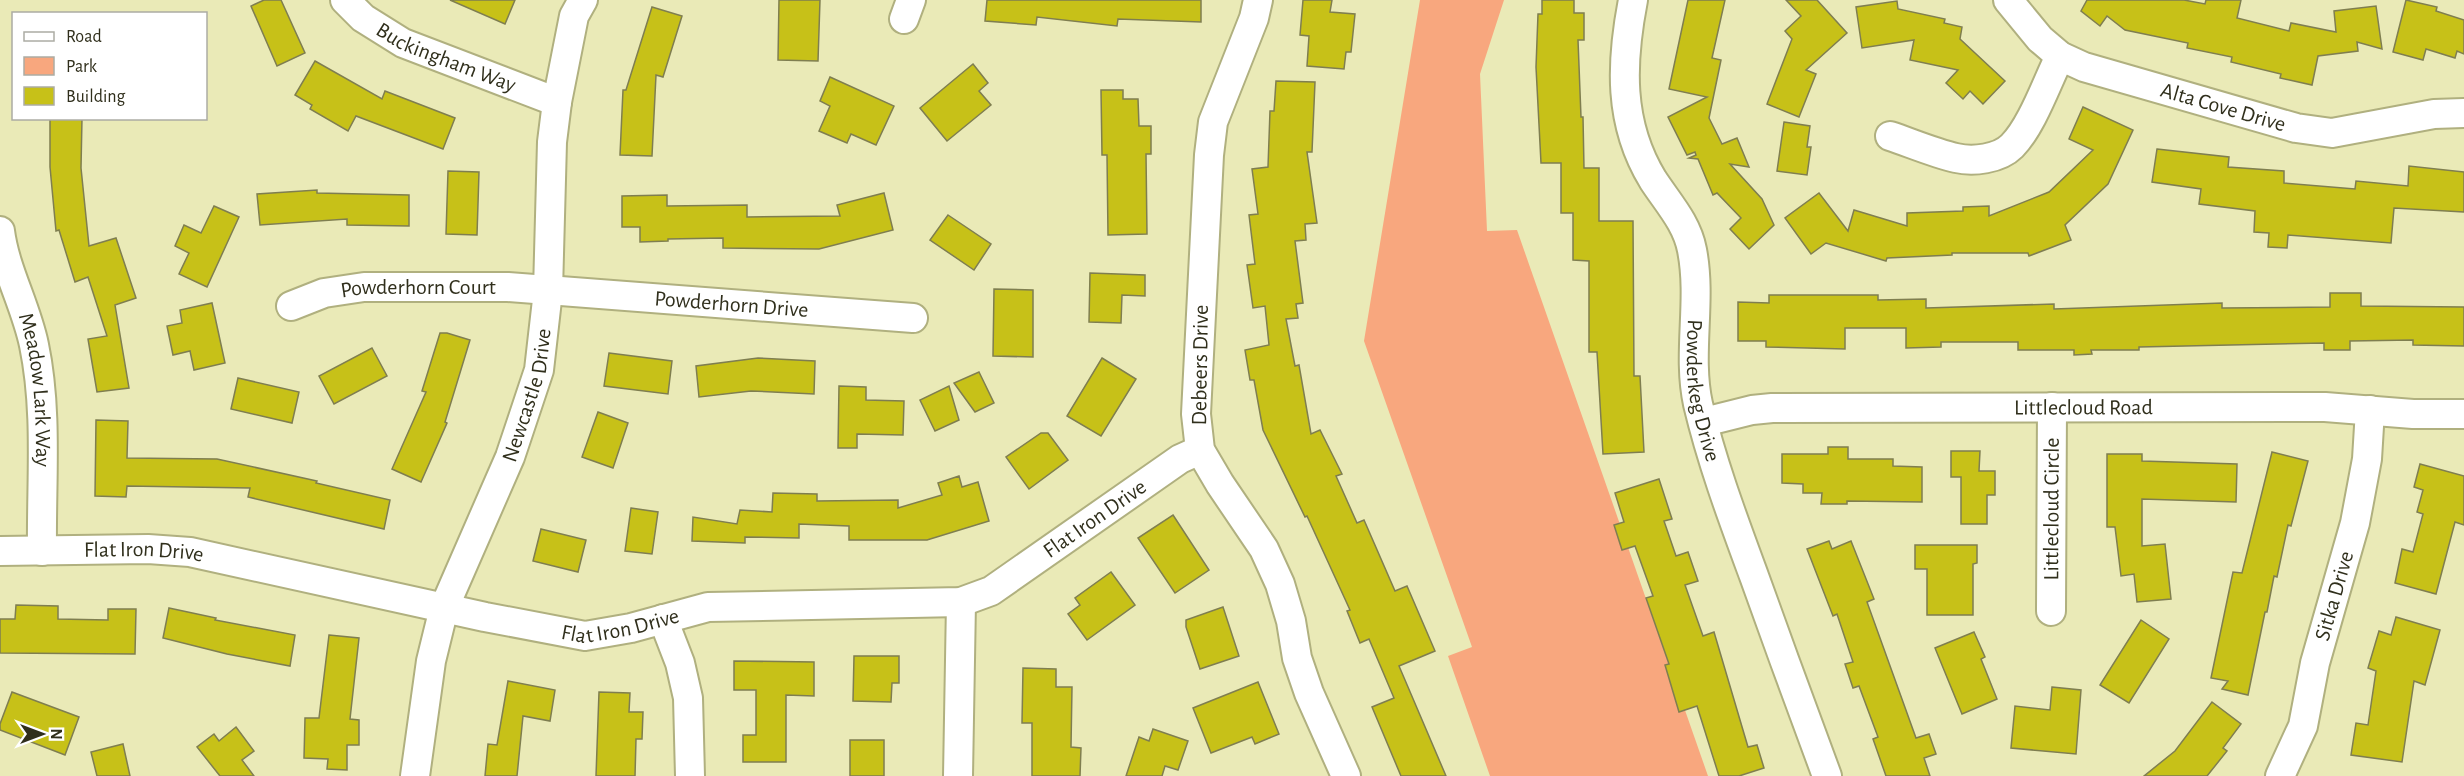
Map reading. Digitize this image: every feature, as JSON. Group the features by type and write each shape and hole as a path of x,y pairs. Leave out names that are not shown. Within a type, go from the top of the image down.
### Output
{"street":[{"name":"Buckingham Way","path":"345,0 363,18 403,43 557,102"},
{"name":"Newcastle Drive","path":"415,776 429,672 444,608 510,457 539,370 545,336 548,291 552,142 557,102 574,16 583,0"},
{"name":"Debeers Drive","path":"1258,0 1254,18 1214,122 1209,155 1196,414 1200,450 1264,549 1276,575 1291,621 1297,658 1309,693 1346,776"},
{"name":"Powderkeg Drive","path":"1632,0 1624,44 1624,80 1629,119 1640,152 1653,179 1684,226 1692,250 1695,280 1695,373 1698,403 1714,467 1827,776"},
{"name":"Alta Cove Drive","path":"2008,0 2040,39 2060,56 2084,67 2316,132 2354,130 2434,114 2464,113"},
{"path":"1890,136 1956,158 1979,160 1998,155 2012,147 2028,125 2060,56"},
{"name":"Meadow Lark Way","path":"0,231 5,270 34,345 40,385 42,551"},
{"name":"Powderhorn Court","path":"291,306 324,293 364,287 508,287 548,291"},
{"name":"Powderhorn Drive","path":"548,291 914,318"},
{"name":"Littlecloud Circle","path":"2051,611 2052,407"},
{"name":"Littlecloud Road","path":"1704,422 1752,410 1772,408 2325,407 2464,414"},
{"name":"Sitka Drive","path":"2280,776 2303,726 2316,663 2355,523 2367,459 2370,410"},
{"name":"Flat Iron Drive","path":"0,551 148,549 190,552 444,608 585,636 621,630 708,606 961,602 991,591 1180,459 1200,450"},
{"path":"958,776 961,602"},
{"path":"663,619 680,663 688,698 690,776"}],"green space":[{"path":"1420,0 1504,0 1480,74 1487,231 1517,230 1708,776 1490,776 1448,656 1472,647 1364,341"}],"building":[{"path":"264,0 281,0 305,53 277,66 251,6"},
{"path":"450,0 515,0 505,24"},
{"path":"779,0 820,0 818,61 778,60"},
{"path":"987,0 1201,0 1201,22 1118,19 1117,26 1037,17 1036,25 985,21"},
{"path":"1303,0 1332,0 1330,12 1355,14 1351,52 1346,52 1344,69 1307,66 1309,36 1300,35"},
{"path":"1542,0 1574,0 1574,13 1584,13 1584,40 1578,40 1584,168 1599,168 1599,221 1633,221 1634,376 1640,376 1644,452 1603,454 1597,352 1589,352 1589,261 1573,260 1573,213 1561,213 1561,163 1541,163 1536,67 1538,14 1542,14"},
{"path":"1688,0 1725,0 1712,58 1721,60 1709,118 1722,144 1737,138 1749,167 1730,164 1762,199 1774,225 1749,249 1730,229 1741,218 1717,193 1713,195 1698,159 1689,158 1696,155 1695,152 1687,155 1668,117 1707,97 1669,89"},
{"path":"1786,0 1817,0 1847,33 1806,70 1816,74 1799,117 1767,104 1792,39 1785,31 1801,16"},
{"path":"2087,0 2184,0 2205,4 2206,0 2241,0 2237,18 2289,31 2291,23 2336,32 2334,11 2376,6 2382,49 2357,42 2358,51 2318,56 2312,85 2280,78 2281,74 2231,62 2232,57 2187,48 2188,43 2125,30 2107,16 2100,26 2081,11"},
{"path":"2406,0 2437,7 2436,11 2464,20 2464,54 2457,51 2455,58 2426,49 2423,60 2393,52"},
{"path":"1897,1 1898,9 1945,19 1944,23 1962,27 1960,39 2005,81 1983,104 1970,91 1963,99 1946,83 1958,70 1910,60 1914,40 1862,48 1856,7"},
{"path":"652,7 682,16 663,77 656,75 652,156 620,155 623,90 626,90"},
{"path":"315,61 382,99 385,91 455,118 443,149 356,116 348,131 310,109 312,105 295,95"},
{"path":"973,64 988,83 979,91 991,105 947,141 920,108"},
{"path":"830,77 894,106 876,145 851,134 847,143 819,131 830,106 820,101"},
{"path":"1276,81 1315,82 1312,152 1307,152 1317,223 1305,224 1306,240 1295,241 1303,303 1296,304 1298,318 1286,319 1295,366 1299,365 1311,434 1320,430 1342,474 1336,476 1357,523 1364,520 1395,591 1407,586 1435,651 1399,666 1446,776 1401,776 1372,707 1394,698 1369,639 1360,643 1347,611 1350,610 1307,516 1305,517 1263,430 1254,380 1250,380 1245,350 1269,345 1265,306 1253,308 1247,265 1255,264 1249,215 1258,214 1252,169 1268,167 1270,111 1274,111"},
{"path":"1101,90 1123,90 1123,99 1138,99 1139,126 1151,126 1151,154 1146,154 1147,234 1108,235 1107,155 1102,155"},
{"path":"2083,107 2133,130 2108,184 2065,225 2071,240 2029,256 2028,253 1952,253 1952,255 1887,258 1886,261 1826,243 1811,254 1785,218 1819,193 1848,231 1854,210 1907,226 1907,213 1963,211 1963,207 1989,206 1989,216 2049,192 2093,150 2069,139"},
{"path":"50,120 82,120 81,168 89,246 116,238 136,298 115,305 129,388 97,392 88,339 107,336 88,277 75,282 59,230 56,231 50,167"},
{"path":"1784,122 1810,126 1807,147 1811,147 1807,175 1777,171"},
{"path":"2157,149 2229,157 2228,167 2284,171 2284,183 2355,189 2356,181 2408,186 2409,166 2464,172 2464,212 2394,208 2391,243 2288,235 2287,248 2268,247 2269,233 2254,232 2255,211 2199,204 2201,189 2152,182"},
{"path":"448,171 479,172 477,235 446,234"},
{"path":"317,190 317,193 409,195 409,226 347,225 347,219 260,225 257,194"},
{"path":"884,193 893,230 819,249 723,248 723,238 640,242 640,227 622,227 622,196 667,195 667,206 747,205 747,217 840,216 837,205"},
{"path":"214,206 239,217 207,287 179,274 189,253 175,246 184,225 201,233"},
{"path":"948,215 991,244 974,270 930,240"},
{"path":"1090,273 1145,275 1145,296 1122,295 1121,323 1089,322"},
{"path":"994,289 1033,290 1033,357 993,356"},
{"path":"2330,293 2361,293 2361,306 2464,307 2464,346 2413,345 2413,340 2350,341 2350,350 2324,350 2324,343 2139,347 2139,350 2091,350 2092,354 2074,355 2074,350 2018,350 2018,342 1941,342 1941,347 1906,348 1906,328 1845,328 1845,349 1766,347 1766,341 1738,341 1738,302 1769,303 1769,295 1878,295 1878,300 1926,299 1926,308 2054,304 2054,309 2222,303 2222,308 2330,307"},
{"path":"212,303 225,363 194,370 190,351 173,355 167,326 182,323 180,310"},
{"path":"440,333 470,340 445,422 447,423 421,482 392,469 426,392 422,391"},
{"path":"372,348 387,376 334,404 319,376"},
{"path":"609,353 672,361 668,394 604,386"},
{"path":"758,358 815,361 814,394 751,391 699,397 696,366"},
{"path":"1102,358 1136,379 1101,436 1067,416"},
{"path":"979,372 994,403 975,412 954,383"},
{"path":"238,378 299,392 292,423 231,409"},
{"path":"839,386 866,387 866,400 904,401 903,435 857,434 857,448 838,448"},
{"path":"949,386 959,420 935,431 920,400"},
{"path":"598,412 628,423 613,468 582,457"},
{"path":"96,420 128,421 127,458 217,459 390,500 384,529 248,497 250,488 127,486 126,497 95,496"},
{"path":"1041,433 1048,433 1068,460 1029,489 1006,457"},
{"path":"1828,447 1848,447 1848,459 1893,459 1893,466 1922,467 1922,502 1847,501 1847,504 1821,504 1822,493 1803,493 1803,484 1782,483 1782,454 1828,454"},
{"path":"1951,451 1980,451 1979,471 1995,471 1995,495 1987,495 1987,524 1961,524 1961,477 1951,477"},
{"path":"2272,452 2308,461 2291,526 2288,525 2277,577 2274,576 2248,695 2222,689 2228,681 2211,678 2233,572 2242,573"},
{"path":"2107,454 2142,454 2142,461 2237,464 2236,502 2142,499 2142,546 2165,544 2171,599 2137,602 2134,574 2121,576 2115,527 2107,527"},
{"path":"2420,464 2464,476 2464,525 2455,522 2436,594 2395,583 2402,549 2413,552 2423,514 2417,512 2423,490 2414,487"},
{"path":"959,476 962,487 978,482 989,521 927,540 849,540 849,526 799,524 799,538 745,537 745,543 692,541 693,517 737,524 740,510 772,512 773,493 817,494 817,501 898,500 898,508 942,495 938,483"},
{"path":"1659,479 1672,519 1664,521 1676,556 1688,552 1698,581 1685,585 1703,636 1714,632 1748,747 1757,745 1764,768 1739,776 1719,776 1697,706 1679,712 1665,665 1669,664 1646,598 1653,596 1635,546 1622,550 1614,525 1624,522 1615,493"},
{"path":"631,508 658,512 652,554 625,551"},
{"path":"1173,515 1209,570 1175,593 1138,538"},
{"path":"541,529 586,540 578,572 533,561"},
{"path":"1829,541 1832,549 1851,541 1874,599 1867,602 1916,738 1929,734 1936,754 1924,758 1930,776 1886,776 1873,739 1878,737 1859,686 1853,688 1845,664 1853,662 1837,614 1833,616 1807,549"},
{"path":"1915,545 1977,545 1977,563 1973,564 1973,615 1927,615 1927,569 1915,569"},
{"path":"1111,572 1135,605 1087,640 1068,614 1080,605 1075,598"},
{"path":"16,605 58,606 58,619 108,620 108,609 136,609 135,654 0,653 0,619 15,619"},
{"path":"1223,607 1239,656 1200,669 1186,627 1186,620"},
{"path":"169,608 216,618 215,620 295,635 290,666 227,654 163,638"},
{"path":"2396,617 2440,630 2425,685 2414,681 2402,762 2351,755 2356,723 2368,725 2376,671 2368,668 2379,631 2391,635"},
{"path":"2141,620 2169,639 2129,703 2100,685"},
{"path":"1974,632 1985,657 1981,659 1997,699 1962,714 1935,648"},
{"path":"329,635 359,638 350,719 359,720 359,745 347,745 347,770 327,769 328,759 304,758 305,718 319,718"},
{"path":"854,656 899,656 899,683 892,683 891,702 853,701"},
{"path":"734,661 814,662 814,696 786,695 786,762 743,762 743,735 756,735 756,690 734,690"},
{"path":"1023,668 1056,669 1056,687 1072,687 1071,747 1081,748 1080,776 1032,776 1032,723 1022,723"},
{"path":"508,681 555,690 550,721 523,716 517,776 485,776 488,744 497,745"},
{"path":"1258,682 1279,734 1255,744 1252,737 1211,753 1193,708"},
{"path":"2052,687 2081,690 2076,754 2011,748 2015,706 2050,710"},
{"path":"12,692 79,717 65,755 0,730 0,724"},
{"path":"599,692 630,693 629,712 643,712 642,739 636,739 635,776 596,776"},
{"path":"2212,702 2241,724 2223,748 2227,751 2207,776 2144,776 2175,751"},
{"path":"236,727 254,751 242,760 254,776 220,776 197,747 214,734 219,741"},
{"path":"1153,729 1188,741 1178,770 1165,766 1162,776 1126,776 1139,737 1149,741"},
{"path":"850,740 884,740 884,776 850,776"},
{"path":"123,744 130,776 97,776 91,752"}]}
